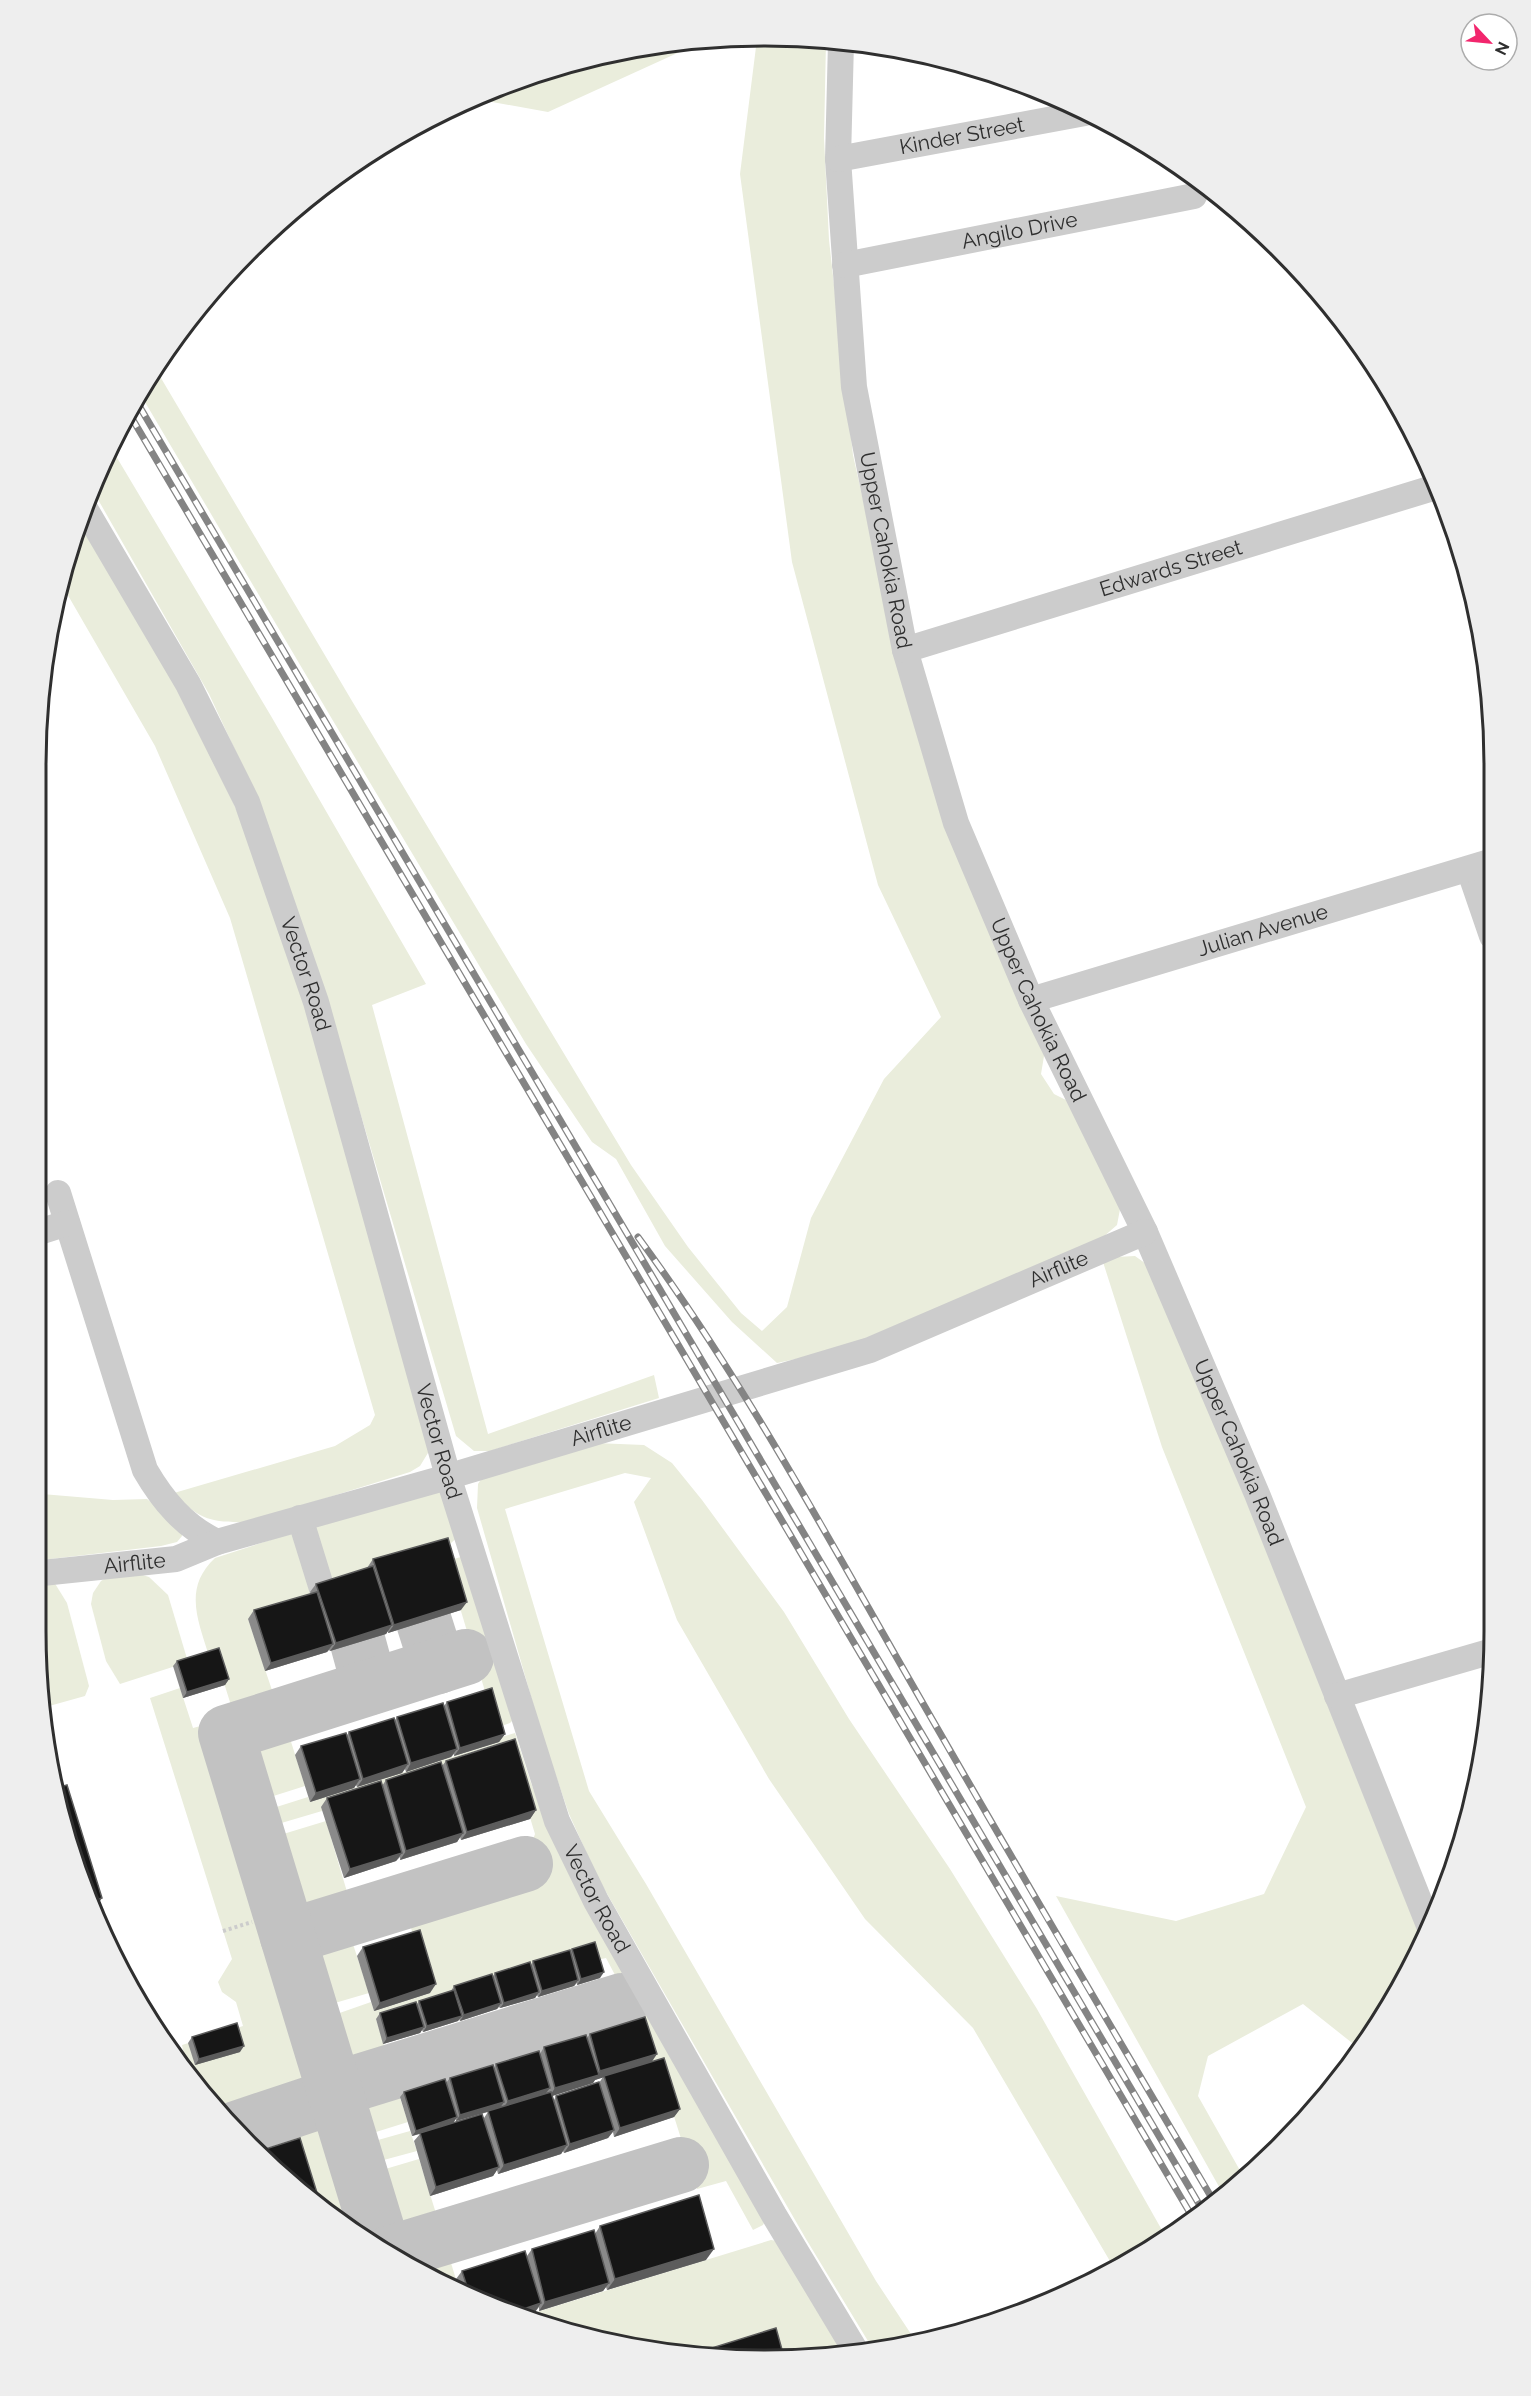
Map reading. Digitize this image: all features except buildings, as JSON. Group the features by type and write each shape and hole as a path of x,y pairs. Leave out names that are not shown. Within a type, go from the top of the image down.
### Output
{"street":[{"name":"Upper Cahokia Road","path":"841,51 838,159 854,387 905,650 956,823 1031,1000 1145,1232 1257,1494 1425,1916"},
{"name":"Kinder Street","path":"838,159 1072,115"},
{"name":"Angilo Drive","path":"845,265 1194,196"},
{"name":"Edwards Street","path":"905,650 1430,489"},
{"name":"Vector Road","path":"91,518 188,684 247,801 316,1002 448,1476 557,1821 602,1911 774,2215 851,2344"},
{"name":"Julian Avenue","path":"1031,1000 1481,865"},
{"path":"1481,865 1484,884"},
{"path":"58,1193 145,1470 160,1497 193,1527 217,1542"},
{"path":"47,1229 67,1223"},
{"name":"Airflite","path":"47,1572 176,1558 217,1542 448,1476 870,1350 1145,1232"},
{"path":"300,1518 322,1589"},
{"path":"445,1555 471,1547"},
{"path":"1337,1696 1484,1654"}],"path":[{"path":"223,1931 252,1922"}],"green space":[{"path":"756,46 826,49 824,138 829,240 853,455 884,594 1045,1050 1041,1074 1054,1094 1066,1100 1121,1204 1117,1225 1102,1238 864,1339 829,1352 777,1363 732,1322 665,1246 616,1159 592,1142 526,1044 145,402 161,378 631,1165 688,1247 741,1313 762,1331 787,1307 811,1218 884,1079 941,1017 878,885 792,562 740,174"},
{"path":"679,52 548,112 489,101 579,71 625,60"},
{"path":"116,457 271,716 426,984 372,1005 488,1434 654,1375 659,1398 490,1451 474,1451 456,1436 323,987 243,767 209,694 98,499"},
{"path":"88,527 193,711 246,832 271,900 312,1030 431,1448 420,1466 410,1472 249,1522 225,1522 207,1518 191,1509 174,1493 335,1446 370,1425 375,1415 230,918 155,746 67,594"},
{"path":"1135,1256 1149,1266 1422,1924 1388,1990 1353,2044 1303,2004 1208,2056 1198,2096 1240,2171 1220,2188 1056,1896 1176,1921 1264,1894 1306,1807 1162,1447 1103,1262 1116,1257"},
{"path":"595,1443 644,1445 672,1463 784,1612 849,1719 950,1869 1037,2009 1162,2230 1110,2261 973,2028 865,1919 769,1779 677,1620 634,1502 651,1478 625,1473 505,1509 589,1791 646,1884 876,2281 911,2335 868,2342 806,2239 598,1878 569,1814 542,1735 477,1508 478,1484 483,1476"},
{"path":"437,1480 459,1536 451,1543 367,1567 369,1574 331,1585 310,1526"},
{"path":"47,1494 113,1500 147,1499 182,1528 182,1536 177,1542 161,1546 47,1559"},
{"path":"295,1532 313,1600 248,1619 276,1702 234,1715 215,1654 209,1656 201,1630 196,1605 199,1581 205,1569 215,1558"},
{"path":"461,1557 513,1720 496,1728 446,1561"},
{"path":"133,1572 149,1577 168,1595 188,1662 120,1684 106,1661 91,1604 93,1593 101,1581 109,1576"},
{"path":"47,1582 54,1582 67,1603 89,1686 85,1696 51,1705 48,1678"},
{"path":"180,1688 193,1728 208,1724 308,2053 304,2075 295,2088 265,2102 230,2111 195,2068 183,2052 182,2045 243,2026 236,2002 222,1992 218,1982 232,1959 150,1698"},
{"path":"287,1729 305,1786 264,1799 250,1757 253,1742 269,1733"},
{"path":"515,1733 531,1783 548,1824 767,2217 763,2225 753,2230 726,2181 697,2189 658,2066 652,2068 632,2007 606,1958 449,1992 376,2019 389,2062 360,2072 346,2069 331,2016 371,2002 374,2011 430,1993 407,1914 538,1874 530,1848 535,1834 509,1748 322,1807 322,1811 278,1824 271,1821 267,1810 308,1797 310,1802 499,1742 498,1738"},
{"path":"326,1821 350,1902 300,1918 276,1843 280,1835"},
{"path":"349,1932 369,1993 328,2005 308,1945"},
{"path":"394,2080 408,2122 366,2133 355,2097 365,2089"},
{"path":"300,2125 317,2127 338,2151 361,2224 328,2201 281,2162 269,2133"},
{"path":"410,2131 417,2151 380,2161 375,2160 371,2145 378,2140"},
{"path":"419,2159 439,2223 407,2233 396,2229 379,2174 382,2170"},
{"path":"771,2240 782,2242 842,2345 766,2350 718,2348 625,2336 537,2312"},
{"path":"447,2250 456,2279 447,2275 418,2260"}],"taxiway":[{"path":"424,1622 438,1666"},
{"path":"358,1643 370,1687"},
{"path":"379,2236 226,1733 466,1657"},
{"path":"288,1937 525,1864"},
{"path":"333,2090 622,2001"},
{"path":"245,2126 335,2096"},
{"path":"401,2250 681,2165"}],"railway":[{"path":"141,409 1199,2204"},
{"path":"134,422 1189,2211"},
{"path":"638,1237 712,1344 780,1454 984,1810 1210,2195"}]}
